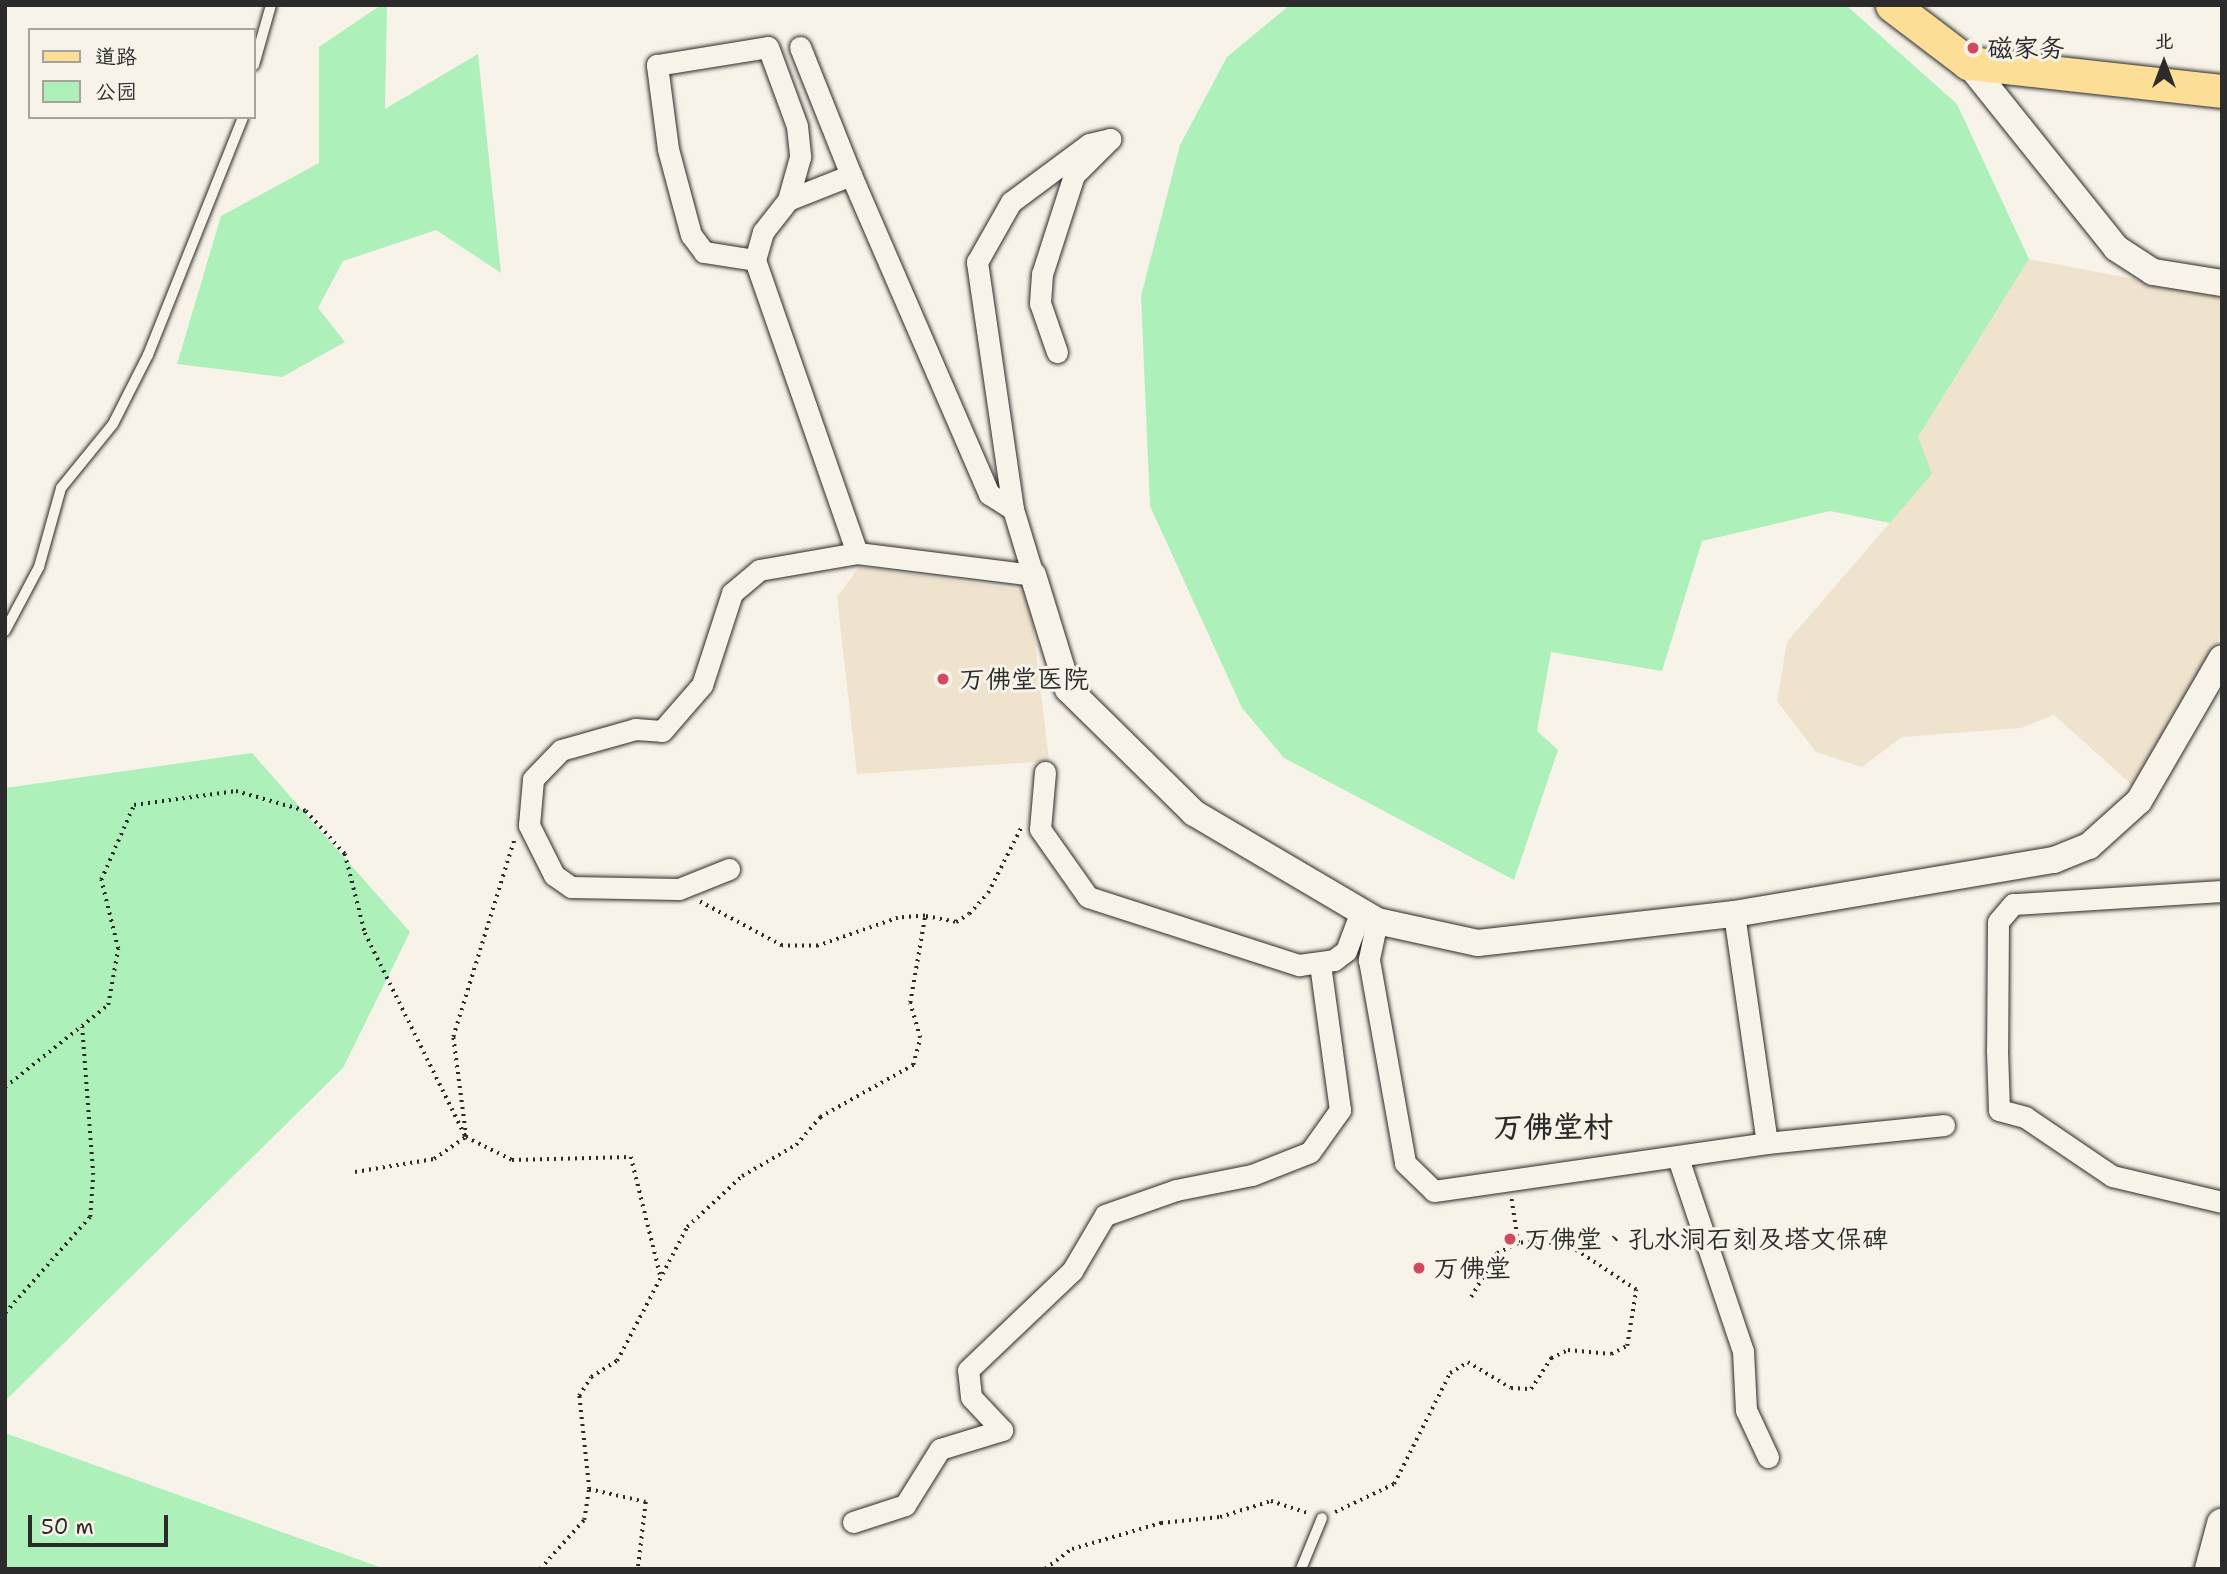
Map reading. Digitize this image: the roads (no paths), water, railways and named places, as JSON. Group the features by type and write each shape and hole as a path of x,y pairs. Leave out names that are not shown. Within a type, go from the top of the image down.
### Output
{"main road":[{"path":"1892,5 1968,63 2222,91"},
{"path":"2210,1569 2222,1524"}],"street":[{"path":"755,260 704,252 691,235 670,161 657,65 768,47 797,126 800,157 788,200 762,232 755,260 854,530 857,553"},
{"path":"800,47 851,175 989,494 1013,509"},
{"path":"1968,63 2116,248 2153,272 2222,283"},
{"path":"1057,352 1040,303 1042,274 1074,175 1110,139 1088,144 1011,202 976,262 1013,509 1068,689 1105,729 1194,813 1369,916 1450,941 1512,943 1734,914 2054,860 2089,846 2138,801 2222,658"},
{"path":"788,200 851,175"},
{"path":"729,869 679,889 571,887 554,875 529,825 533,779 561,750 635,729 662,731 702,685 732,593 759,570 857,553 1032,575"},
{"path":"1045,772 1040,829 1088,897 1279,961 1320,964 1346,951 1369,916"},
{"path":"2222,891 2013,904 1998,922 1997,1050 1999,1110 2025,1117 2112,1176 2222,1202"},
{"path":"1734,914 1767,1143"},
{"path":"1369,916 1369,960 1405,1163 1434,1191 1508,1184 1767,1143 1944,1125"},
{"path":"853,1522 905,1505 940,1449 969,1435 1002,1430 971,1397 968,1370 1072,1271 1105,1215 1176,1190 1252,1175 1310,1152 1340,1110 1320,964"},
{"path":"1678,1158 1743,1351 1746,1410 1768,1457"}],"lane":[{"path":"256,58 271,5"},
{"path":"5,631 39,567 61,488 113,424 148,355 242,119"},
{"path":"1301,1569 1322,1518"}],"place":[{"name":"磁家务","path":"1973,48"},
{"name":"万佛堂医院","path":"943,679"},
{"name":"万佛堂、孔水洞石刻及塔文保碑","path":"1510,1239"},
{"name":"万佛堂","path":"1419,1268"}],"district":[{"name":"万佛堂村","path":"1553,1127"}]}
